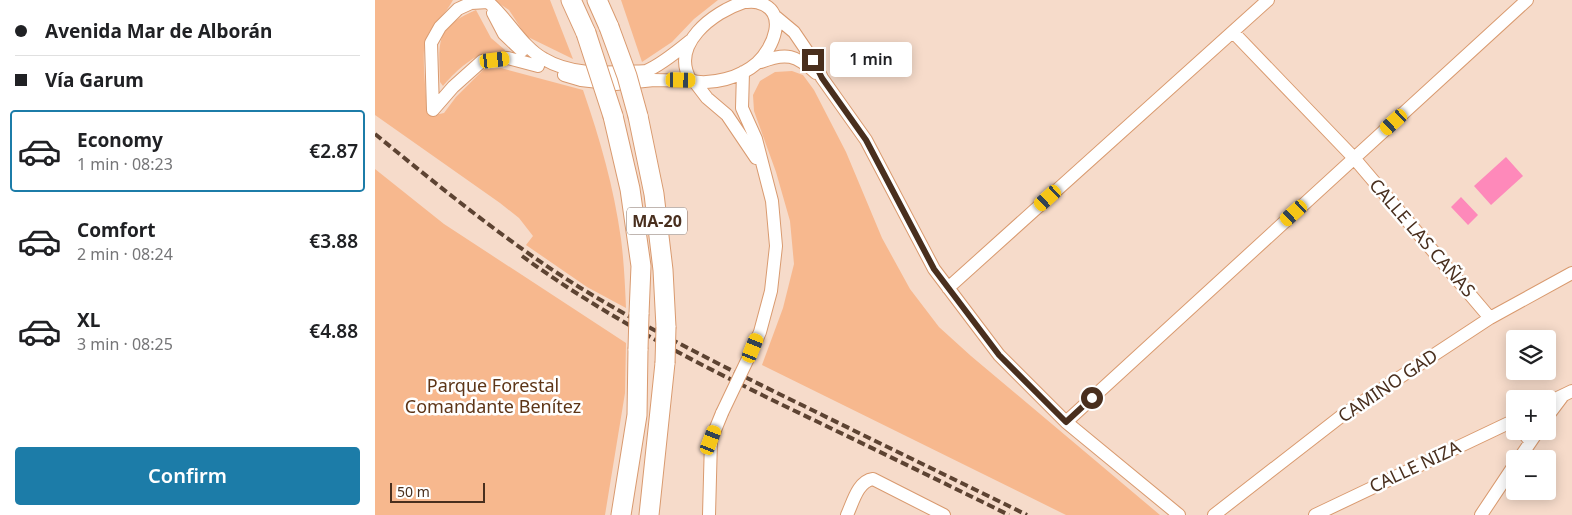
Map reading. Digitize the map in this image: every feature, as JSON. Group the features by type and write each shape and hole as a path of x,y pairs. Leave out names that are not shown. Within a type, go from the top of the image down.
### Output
{"highway":[{"name":"MA-20","path":"571,0 586,33 613,116 630,189 641,266 637,415 621,515"},
{"name":"MA-20","path":"597,0 627,76 638,116 654,194 663,270 666,327 665,363 650,513"}],"street":[{"path":"948,288 1268,0"},
{"path":"1066,422 1527,0"},
{"path":"487,1 504,34 538,66"},
{"path":"822,78 804,61 794,56 775,56 719,82 704,84 693,81 654,80 616,84 581,80 508,58 482,61 453,87 433,110 431,43 440,27 459,4 487,1 500,13 520,38 544,59 576,71 645,71 672,55 690,41 714,16 728,7 744,2 759,1 793,32 813,60 822,78 866,140 934,269 999,355 1066,422 1179,515"},
{"path":"756,64 767,52 775,36 776,17"},
{"name":"CALLE LAS CAÑAS","path":"1233,32 1354,158 1490,318"},
{"path":"690,41 685,54 686,73 707,98 727,115 748,144 762,168"},
{"path":"709,515 711,440 721,413 760,332 771,291 776,246 772,201 756,140 742,108 743,72"},
{"name":"CAMINO GAD","path":"1214,515 1344,414 1490,318 1572,273"},
{"path":"1556,399 1568,393"},
{"path":"1556,407 1568,393"},
{"name":"CALLE NIZA","path":"1315,515 1506,425"},
{"path":"1481,515 1506,478"},
{"path":"847,515 861,486 866,480 873,479 944,515"}],"green space":[{"path":"375,0 453,0 432,29 425,45 424,62 427,109 435,115 444,113 456,97 484,69 501,68 583,90 601,145 615,201 622,248 626,308 587,287 526,245 533,236 519,218 375,115"},
{"path":"494,0 550,0 573,59 526,36 509,10"},
{"path":"621,0 718,0 694,19 672,42 642,62"},
{"path":"476,10 491,38 505,50 504,53 488,53 476,57 457,71 443,86 440,82 439,56 442,38 446,30 453,23"},
{"path":"792,71 803,75 814,90 846,152 882,238 910,289 939,327 1160,515 1066,515 762,365 783,308 794,264 790,221 776,172 754,111 753,95 760,81 775,72"},
{"name":"Parque Forestal Comandante Benítez","path":"375,169 444,224 626,343 625,393 605,515 375,515"}],"shaded area":[{"path":"1506,157 1523,176 1491,205 1474,186"},
{"path":"1461,197 1478,215 1468,225 1451,207"}],"railway":[{"path":"375,134 500,233 552,270 607,304 721,365 1027,515"},
{"path":"522,256 587,300 655,340 759,394 1009,515"}],"route":[{"path":"813,60 822,78 866,140 934,269 999,355 1066,422 1092,398"}]}
